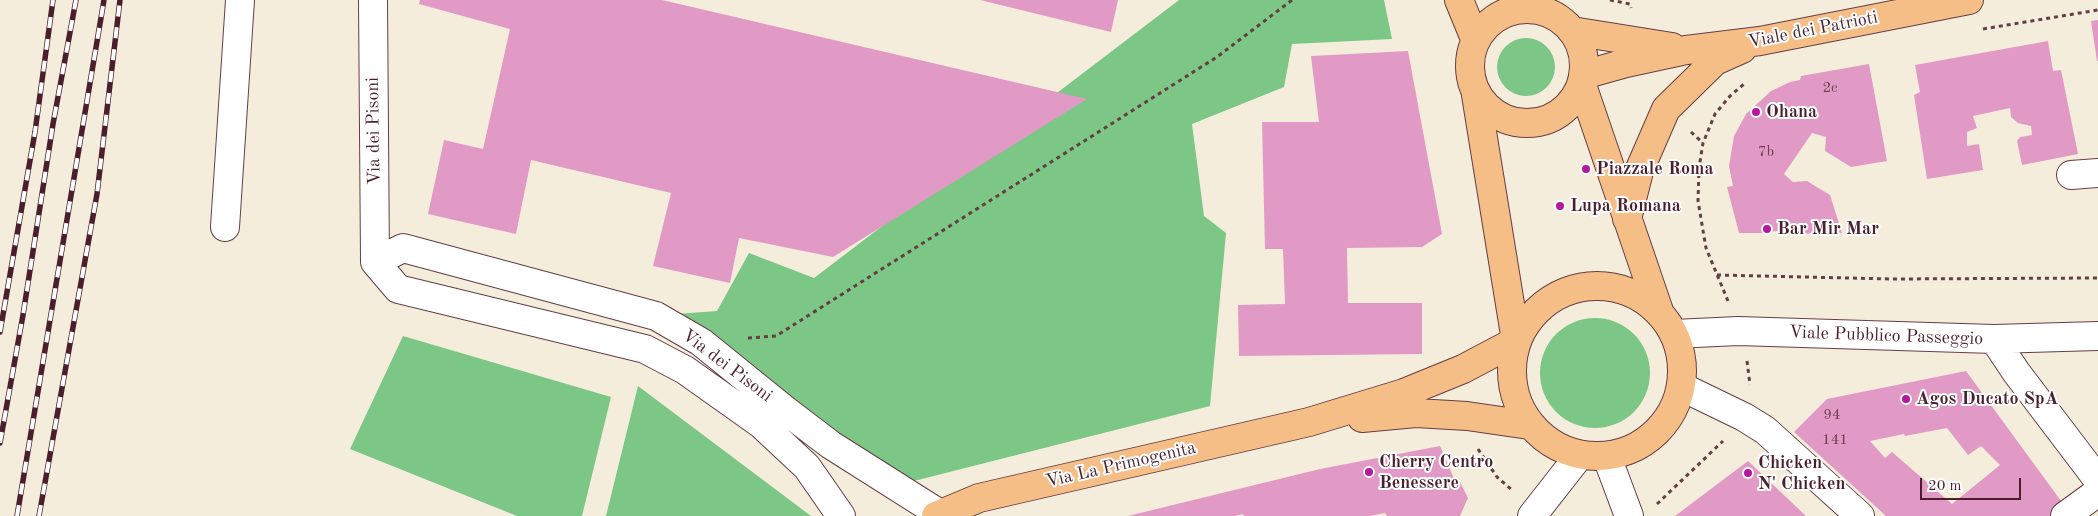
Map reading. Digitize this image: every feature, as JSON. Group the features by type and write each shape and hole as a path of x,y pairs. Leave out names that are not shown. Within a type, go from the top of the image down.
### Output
{"main road":[{"path":"1459,0 1475,40"},
{"name":"Viale dei Patrioti","path":"1582,80 1626,63 1686,50 1760,41 1970,0"},
{"path":"1476,95 1488,110 1504,120 1523,124 1542,122 1559,114 1573,102 1582,80 1585,66 1581,48 1572,31 1558,18 1537,5 1503,13 1487,24 1475,40 1470,58 1470,77 1476,95 1516,341"},
{"name":"Viale dei Patrioti","path":"1572,31 1686,50"},
{"path":"1627,219 1639,171 1666,109 1715,61 1760,41"},
{"path":"1582,80 1658,311 1674,334 1682,360 1682,387 1672,413 1656,434 1633,449 1607,457 1580,456 1552,445 1530,425 1515,399 1510,370 1516,341 1530,316 1552,297 1579,287 1608,286 1636,294 1658,311"},
{"name":"Via La Primogenita","path":"938,515 979,498 1309,422 1404,393 1463,369 1516,341"},
{"name":"Via La Primogenita","path":"1309,422 1416,413 1467,416 1530,425"}],"street":[{"path":"224,227 240,0"},
{"name":"Via dei Pisoni","path":"373,0 375,262 398,289 645,349 685,370 768,430 807,467 841,516"},
{"path":"2071,175 2098,173"},
{"name":"Via dei Pisoni","path":"375,262 403,248 656,316 701,342 831,445 938,515"},
{"name":"Viale Pubblico Passeggio","path":"1674,334 1738,331 1994,339 2098,336"},
{"path":"1994,339 2016,372 2098,480"},
{"path":"1682,387 1744,417 1765,430 1860,516"},
{"path":"1525,505 1580,456"},
{"path":"1607,457 1641,511"},
{"path":"2065,516 2098,492"}],"path":[{"path":"701,342 776,336 1217,57 1292,0"},
{"path":"1610,0 1630,4"},
{"path":"1974,31 2098,10"},
{"path":"1731,310 1706,248 1698,201 1703,143 1715,114 1730,96 1749,80"},
{"path":"1717,275 1892,279 2098,278"},
{"path":"1746,357 1750,388"},
{"path":"1467,416 1474,442 1486,463 1525,505"},
{"path":"1641,511 1727,437"}],"green space":[{"path":"1179,0 1384,0 1392,39 1292,44 1284,87 1192,124 1204,216 1226,233 1210,406 910,482 820,430 676,314 717,311 749,253 814,278"},
{"path":"1526,38 1542,43 1550,51 1555,67 1550,83 1542,91 1526,96 1510,91 1502,83 1497,67 1502,51 1510,43"},
{"path":"1595,318 1616,322 1634,334 1646,352 1650,373 1646,394 1634,412 1616,424 1595,428 1574,424 1556,412 1544,394 1540,373 1544,352 1556,334 1574,322"},
{"path":"403,336 611,397 582,516 517,516 350,449"},
{"path":"638,386 811,516 606,516"}],"building":[{"path":"420,0 662,0 1087,99 833,257 739,238 730,283 653,266 671,193 531,160 516,234 428,214 444,140 483,149 510,29 419,4"},
{"path":"980,0 1118,0 1111,32"},
{"path":"2098,20 2098,61 2097,61 2091,21"},
{"path":"2048,41 2053,71 2061,70 2078,154 2022,165 2017,141 2020,137 2032,135 2031,126 2018,123 2011,117 2010,108 1973,116 1977,128 1967,132 1967,146 1979,144 1983,170 1927,179 1914,95 1920,92 1915,65"},
{"path":"1408,51 1442,234 1422,247 1347,248 1348,303 1422,303 1422,354 1239,356 1238,305 1285,304 1283,249 1265,249 1262,122 1319,122 1311,56"},
{"path":"1869,64 1887,161 1851,167 1825,151 1826,137 1812,133 1784,174 1793,182 1807,181 1830,195 1842,233 1785,234 1782,230 1764,233 1739,233 1727,187 1733,186 1729,166 1734,136 1746,114 1771,91 1790,82 1800,80 1801,76"},
{"path":"1966,371 2064,505 2051,516 1886,516 1794,432 1827,399","holes":["1947,428 1968,455 1981,446 2000,465 1952,504 1892,452 1885,458 1870,441"]},
{"path":"1440,446 1456,483 1459,480 1468,498 1460,516 1387,516 1385,513 1370,516 1244,516 1243,514 1235,516 1128,516 1320,469"},
{"path":"1748,461 1806,516 1675,516"}],"railway":[{"path":"0,332 35,132 53,0"},
{"path":"0,443 23,315 53,124 76,0"},
{"path":"17,516 104,0"},
{"path":"39,516 97,194 120,0"}],"place":[{"name":"Ohana","path":"1756,112"},
{"name":"Piazzale Roma","path":"1586,169"},
{"name":"Lupa Romana","path":"1560,206"},
{"name":"Bar Mir Mar","path":"1767,229"},
{"name":"Agos Ducato SpA","path":"1906,399"},
{"name":"Cherry Centro Benessere","path":"1369,472"},
{"name":"Chicken N' Chicken","path":"1748,473"}]}
